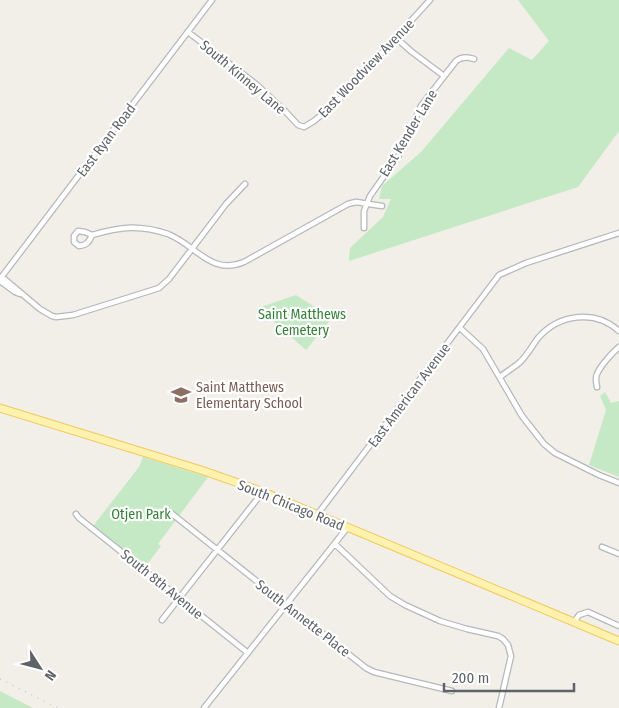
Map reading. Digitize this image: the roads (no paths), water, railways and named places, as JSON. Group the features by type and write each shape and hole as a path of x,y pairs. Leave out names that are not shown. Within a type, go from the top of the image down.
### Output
{"main road":[{"name":"South Chicago Road","path":"0,408 201,470 262,491 617,639"}],"street":[{"name":"East Ryan Road","path":"1,279 212,0"},
{"name":"East Woodview Avenue","path":"297,124 301,127 306,126 329,109 430,0"},
{"name":"South Kinney Lane","path":"188,32 257,85 297,124"},
{"path":"396,38 444,76"},
{"name":"East Kender Lane","path":"364,228 363,215 372,192 395,162 421,106 459,58 474,59"},
{"path":"1,279 15,292 56,317 73,315 159,288 244,184"},
{"path":"92,235 118,228 144,229 168,235 181,241 214,264 238,265 339,208 352,203 382,206"},
{"name":"East American Avenue","path":"317,515 499,275 526,263 619,233"},
{"path":"500,377 520,363 538,338 549,328 565,320 584,316 600,319 619,331"},
{"path":"460,328 483,349 522,416 544,444 556,454 619,483"},
{"path":"597,387 596,378 598,372 619,346"},
{"path":"162,620 262,491"},
{"name":"South Annette Place","path":"171,513 366,668 374,672 452,691"},
{"name":"South 8th Avenue","path":"76,514 248,653"},
{"path":"204,708 347,528"},
{"path":"335,544 390,596 411,609 446,623 498,636 503,639 508,645 511,656 499,708"},
{"path":"602,547 619,554"},
{"path":"574,622 579,614 588,612 619,626 617,639"}],"railway":[{"path":"0,679 58,708"}],"place":[{"name":"Saint Matthews Elementary School","path":"181,395"}],"park label":[{"name":"Saint Matthews Cemetery","path":"302,322"},
{"name":"Otjen Park","path":"141,514"}]}
